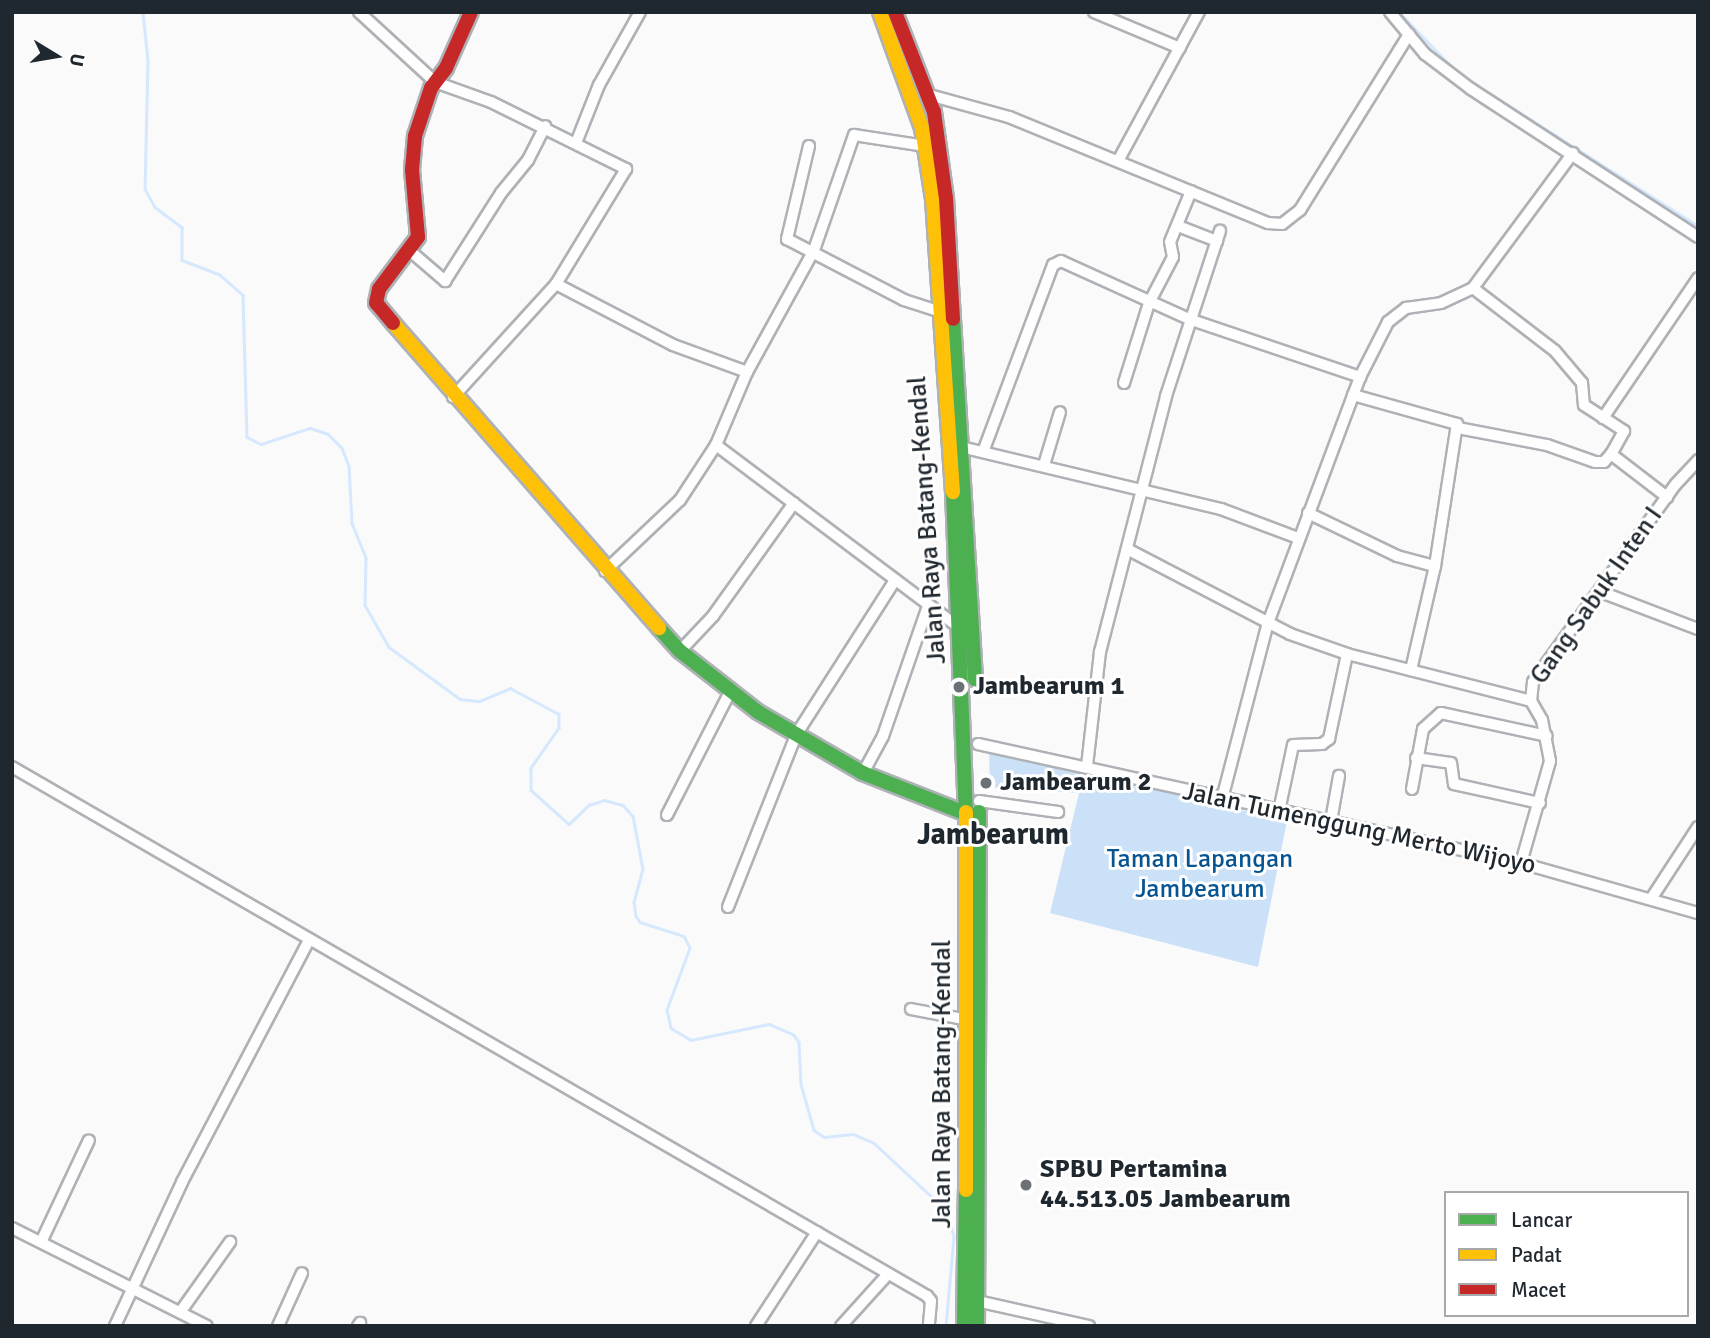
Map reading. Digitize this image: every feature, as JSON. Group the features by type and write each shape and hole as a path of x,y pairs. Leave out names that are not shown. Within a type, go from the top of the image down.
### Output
{"main road":[{"path":"471,12 435,82 415,136 412,170 418,237 379,289 376,303 453,397 605,571 680,651 730,692 863,774 967,814"},
{"name":"Jalan Raya Batang-Kendal","path":"880,12 915,103 933,199 937,312 957,482 978,744 976,1325"},
{"name":"Jalan Raya Batang-Kendal","path":"895,12 929,95 946,198 961,447 957,482 967,814 968,1020 976,1325"}],"street":[{"path":"359,12 435,82 545,126 624,164 626,171 556,284 453,397"},
{"path":"576,143 599,85 640,12"},
{"path":"1094,12 1180,48"},
{"path":"1118,161 1199,12"},
{"path":"1390,12 1425,54 1471,89 1698,237"},
{"path":"929,95 1009,117 1268,223 1282,224 1294,217 1409,34"},
{"path":"409,250 445,281 500,193 528,160 545,126"},
{"path":"605,571 680,500 716,445 747,372 814,250 854,135 925,146"},
{"path":"809,146 785,236 904,300 937,312"},
{"path":"1222,799 1268,623 1360,377 1388,322 1406,308 1441,303 1473,288 1573,153"},
{"path":"1124,383 1149,303 1169,267 1174,252 1170,242 1191,191"},
{"path":"1087,766 1100,652 1189,319 1218,236 1178,226"},
{"path":"983,452 1053,265 1061,261 1189,319 1360,377"},
{"path":"1603,418 1698,278"},
{"path":"556,284 673,345 747,372"},
{"path":"1458,428 1547,445 1595,463 1604,462 1611,454 1623,431 1584,404 1582,383 1555,351 1473,288"},
{"path":"1353,395 1454,422 1458,428 1435,566 1411,670"},
{"path":"1044,465 1060,412"},
{"path":"716,445 961,629"},
{"path":"961,447 1221,509 1298,538"},
{"path":"1611,454 1667,497"},
{"name":"Gang Sabuk Inten I","path":"1521,863 1550,761 1547,736 1531,701 1533,682 1601,592 1667,497 1698,460"},
{"path":"680,651 713,616 794,503"},
{"path":"1308,513 1397,556 1435,566"},
{"path":"1127,549 1268,623 1347,654 1531,701"},
{"path":"728,906 796,735 895,580"},
{"path":"1601,592 1698,629"},
{"path":"863,774 883,736 928,606"},
{"path":"1279,811 1293,745 1322,744 1329,739 1347,654"},
{"path":"667,815 730,692"},
{"path":"1412,789 1423,729 1446,711 1547,736"},
{"name":"Jalan Tumenggung Merto Wijoyo","path":"978,744 1521,863 1698,913"},
{"path":"1416,758 1449,762 1454,785 1540,803"},
{"path":"12,766 888,1274 931,1301 929,1326"},
{"path":"1331,821 1339,776"},
{"path":"979,801 1058,812"},
{"path":"1651,900 1698,827"},
{"path":"115,1326 131,1285 309,940"},
{"path":"911,1009 968,1020"},
{"path":"42,1240 89,1140"},
{"path":"12,1228 42,1240 206,1326"},
{"path":"756,1326 817,1232"},
{"path":"181,1311 230,1242"},
{"path":"278,1326 303,1273"},
{"path":"841,1326 888,1274"},
{"path":"978,1301 1089,1326"}],"green space":[{"name":"Taman Lapangan Jambearum","path":"989,749 1287,821 1258,967 1050,913 1079,793 990,787"}],"waterway":[{"path":"143,12 148,60 145,189 155,207 182,227 182,260 219,274 243,295 247,437 261,444 310,428 328,434 342,448 349,466 352,523 366,558 365,605 389,647 460,699 480,701 510,688 559,714 559,728 531,768 531,790 569,824 589,805 604,800 623,805 633,816 643,869 634,902 636,916 640,922 684,936 690,948 667,1010 671,1028 691,1040 769,1024 793,1034 799,1042 801,1084 814,1130 824,1137 853,1134 874,1143 946,1210 954,1237 946,1326"},
{"path":"1399,12 1458,73 1698,226"}],"traffic: fast":[{"path":"953,319 975,679"},
{"path":"953,492 966,812"},
{"path":"659,628 680,651 758,712 863,773 967,814"},
{"path":"977,1326 979,812"},
{"path":"964,1326 966,1190"}],"traffic: slow":[{"path":"880,12 922,128 933,199 953,492"},
{"path":"393,323 659,628"},
{"path":"966,812 966,1190"}],"traffic: jam":[{"path":"393,323 376,303 379,289 418,237 412,170 415,136 431,88 446,68 471,12"},
{"path":"895,12 934,112 946,198 953,319"}],"place":[{"name":"Jambearum 1","path":"959,687"},
{"name":"Jambearum 2","path":"986,783"},
{"name":"SPBU Pertamina 44.513.05 Jambearum","path":"1026,1185"}],"district":[{"name":"Jambearum","path":"993,835"}]}
